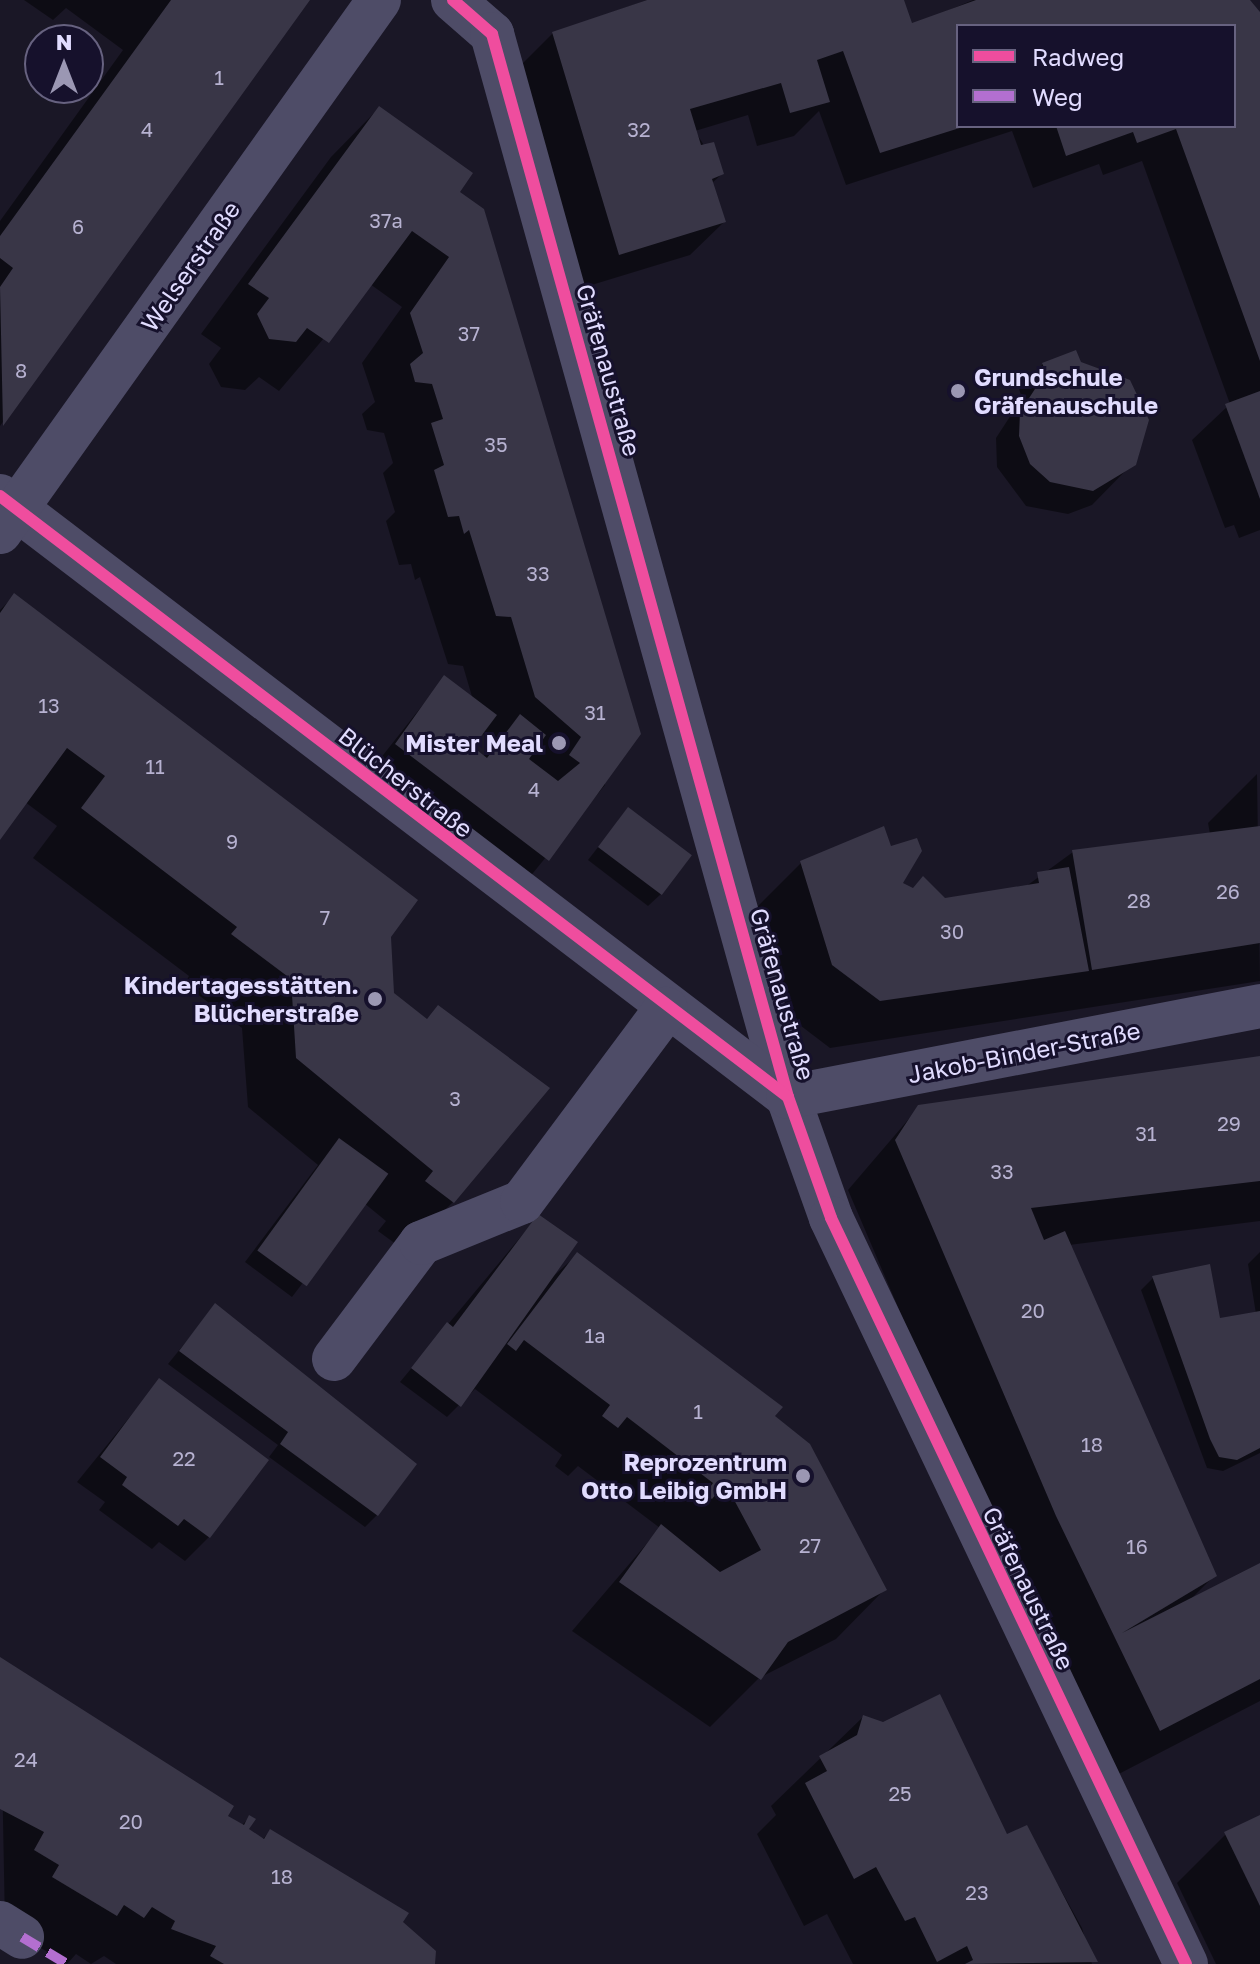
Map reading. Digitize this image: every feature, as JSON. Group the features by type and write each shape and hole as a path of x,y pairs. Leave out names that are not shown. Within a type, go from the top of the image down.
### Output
{"street":[{"name":"Welserstraße","path":"6,512 379,0"},
{"name":"Gräfenaustraße","path":"453,0 492,34 788,1097 831,1218 1186,1964"},
{"name":"Blücherstraße","path":"6,512 666,1009 788,1097"},
{"name":"Jakob-Binder-Straße","path":"788,1097 1260,1006"},
{"path":"334,1359 421,1243 522,1202 666,1009"}],"building":[{"path":"171,0 310,0 3,426 0,287 13,268 0,258 0,236 96,104 104,104 104,92"},
{"path":"647,0 904,0 912,23 976,0 1250,0 1260,12 1260,361 1176,129 1137,143 1133,132 1066,156 1057,128 1236,128 1236,24 956,24 956,128 960,128 880,153 843,51 817,60 830,102 790,113 781,83 690,109 701,145 714,142 724,174 712,179 726,222 619,255 552,32"},
{"path":"379,106 473,173 460,192 484,209 641,734 549,861 395,744 444,675 497,715 473,747 487,758 520,714 546,735 529,759 558,781 580,763 569,755 581,737 535,697 511,617 496,616 469,530 464,534 459,516 448,517 434,470 444,465 431,423 443,419 432,384 415,382 410,364 423,353 410,313 449,257 412,231 329,343 307,328 296,342 269,339 257,314 269,298 248,284"},
{"path":"1076,350 1081,362 1130,380 1149,420 1136,465 1093,491 1050,482 1030,464 1019,436 1020,412 1046,372 1042,363"},
{"path":"1260,391 1260,499 1225,404"},
{"path":"14,593 418,900 391,937 394,993 427,1019 438,1005 550,1088 454,1203 425,1181 433,1171 296,1058 291,979 231,934 237,927 81,808 105,776 67,748 0,840 0,613"},
{"path":"628,807 692,855 662,895 598,847"},
{"path":"884,826 891,846 917,838 922,851 903,883 913,888 923,876 945,898 1039,883 1037,872 1069,867 1089,971 880,1001 832,965 800,861"},
{"path":"1260,826 1260,943 1092,970 1072,850"},
{"path":"1260,1056 1260,1181 1031,1208 1044,1240 1065,1231 1217,1576 1122,1633 1260,1563 1260,1679 1160,1731 1056,1516 895,1140 918,1105"},
{"path":"339,1138 388,1174 307,1286 257,1250"},
{"path":"538,1214 578,1242 461,1407 411,1368 447,1322 453,1327"},
{"path":"577,1252 783,1407 775,1416 810,1444 887,1590 788,1642 761,1680 619,1582 661,1524 720,1572 761,1550 725,1483 712,1499 705,1494 713,1483 627,1417 618,1428 602,1416 610,1405 524,1340 516,1351 507,1344"},
{"path":"1210,1264 1220,1318 1260,1311 1260,1448 1237,1460 1219,1457 1210,1439 1152,1276"},
{"path":"215,1303 417,1464 378,1516 280,1444 288,1432 179,1351"},
{"path":"159,1378 269,1460 210,1538 184,1519 178,1526 122,1485 127,1477 100,1457"},
{"path":"0,1657 234,1806 228,1816 244,1825 249,1815 256,1819 249,1829 264,1839 270,1829 409,1913 403,1922 436,1951 435,1964 224,1964 210,1956 216,1946 171,1929 175,1921 152,1907 144,1918 124,1905 117,1916 52,1877 59,1865 34,1850 44,1832 0,1809"},
{"path":"940,1694 1007,1834 1027,1825 1098,1962 965,1964 973,1960 967,1946 937,1962 915,1917 905,1921 876,1867 854,1879 805,1783 827,1771 819,1756 857,1735 863,1715 883,1722"},
{"path":"1260,1815 1260,1906 1224,1832"}],"marked path":[{"path":"22,1937 67,1964"}],"cycle path":[{"path":"453,0 492,34 788,1097 831,1218 1186,1964"},
{"path":"0,496 788,1097"}],"place":[{"name":"Grundschule Gräfenauschule","path":"958,391"},
{"name":"Mister Meal","path":"559,743"},
{"name":"Kindertagesstätten. Blücherstraße","path":"375,999"},
{"name":"Reprozentrum Otto Leibig GmbH","path":"803,1476"}]}
